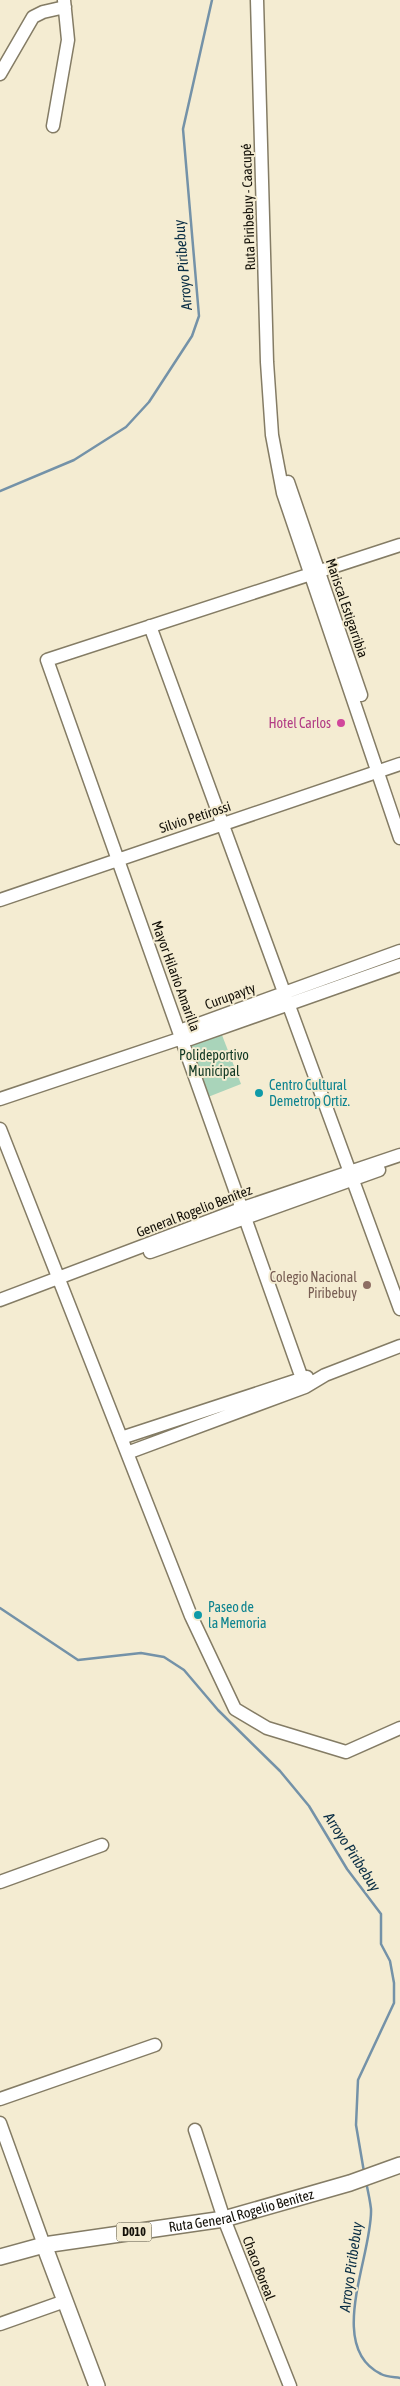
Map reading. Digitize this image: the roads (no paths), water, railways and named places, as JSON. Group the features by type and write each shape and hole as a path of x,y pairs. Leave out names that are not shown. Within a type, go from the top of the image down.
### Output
{"main road":[{"name":"Ruta General Rogelio Benítez","path":"0,2257 44,2244 224,2219 350,2183 395,2167"},
{"path":"44,2244 97,2386"}],"street":[{"name":"Ruta Piribebuy - Caacupé","path":"257,0 259,106 264,165 267,362 275,458 283,492 315,573 382,770"},
{"path":"0,74 33,17 64,4 68,40 53,126"},
{"path":"0,51 14,52"},
{"path":"400,545 150,626 400,1309"},
{"name":"Mayor Hilario Amarilla","path":"150,626 47,660 303,1382"},
{"name":"Silvio Petirossi","path":"0,900 118,858 400,764"},
{"path":"382,770 400,811"},
{"path":"382,770 400,838"},
{"name":"Curupayty","path":"0,1099 182,1038 190,1039 400,951"},
{"name":"Curupayty","path":"287,998 400,965"},
{"path":"0,1129 191,1616 235,1709 267,1728 346,1752 400,1728"},
{"name":"General Rogelio Benítez","path":"352,1176 400,1155"},
{"name":"General Rogelio Benítez","path":"0,1307 60,1282 244,1213 352,1176 400,1162"},
{"name":"General Rogelio Benítez","path":"0,1300 60,1282"},
{"path":"121,1438 325,1375 400,1346"},
{"path":"127,1453 303,1382"},
{"path":"0,1882 102,1845"},
{"path":"0,2098 155,2045"},
{"path":"0,2123 44,2244"},
{"name":"Chaco Boreal","path":"195,2130 224,2219 290,2386"},
{"path":"0,2324 65,2300"}],"waterway":[{"name":"Arroyo Piribebuy","path":"0,491 74,460 126,427 149,402 192,336 199,316 183,129 212,0"},
{"name":"Arroyo Piribebuy","path":"0,1608 78,1660 141,1653 164,1657 184,1670 218,1710 280,1771 309,1806 347,1869 381,1914 381,1944 390,1961 394,1983 394,2003 358,2080 356,2125 364,2172"},
{"name":"Arroyo Piribebuy","path":"366,2182 371,2209 370,2228 356,2298 354,2322 356,2343 365,2361 381,2374 400,2378"}],"place":[{"name":"Hotel Carlos","path":"341,723"},
{"name":"Centro Cultural Demetrop Ortiz.","path":"259,1093"},
{"name":"Colegio Nacional Piribebuy","path":"367,1285"},
{"name":"Paseo de la Memoria","path":"198,1615"}],"park label":[{"name":"Polideportivo Municipal","path":"214,1064"}]}
